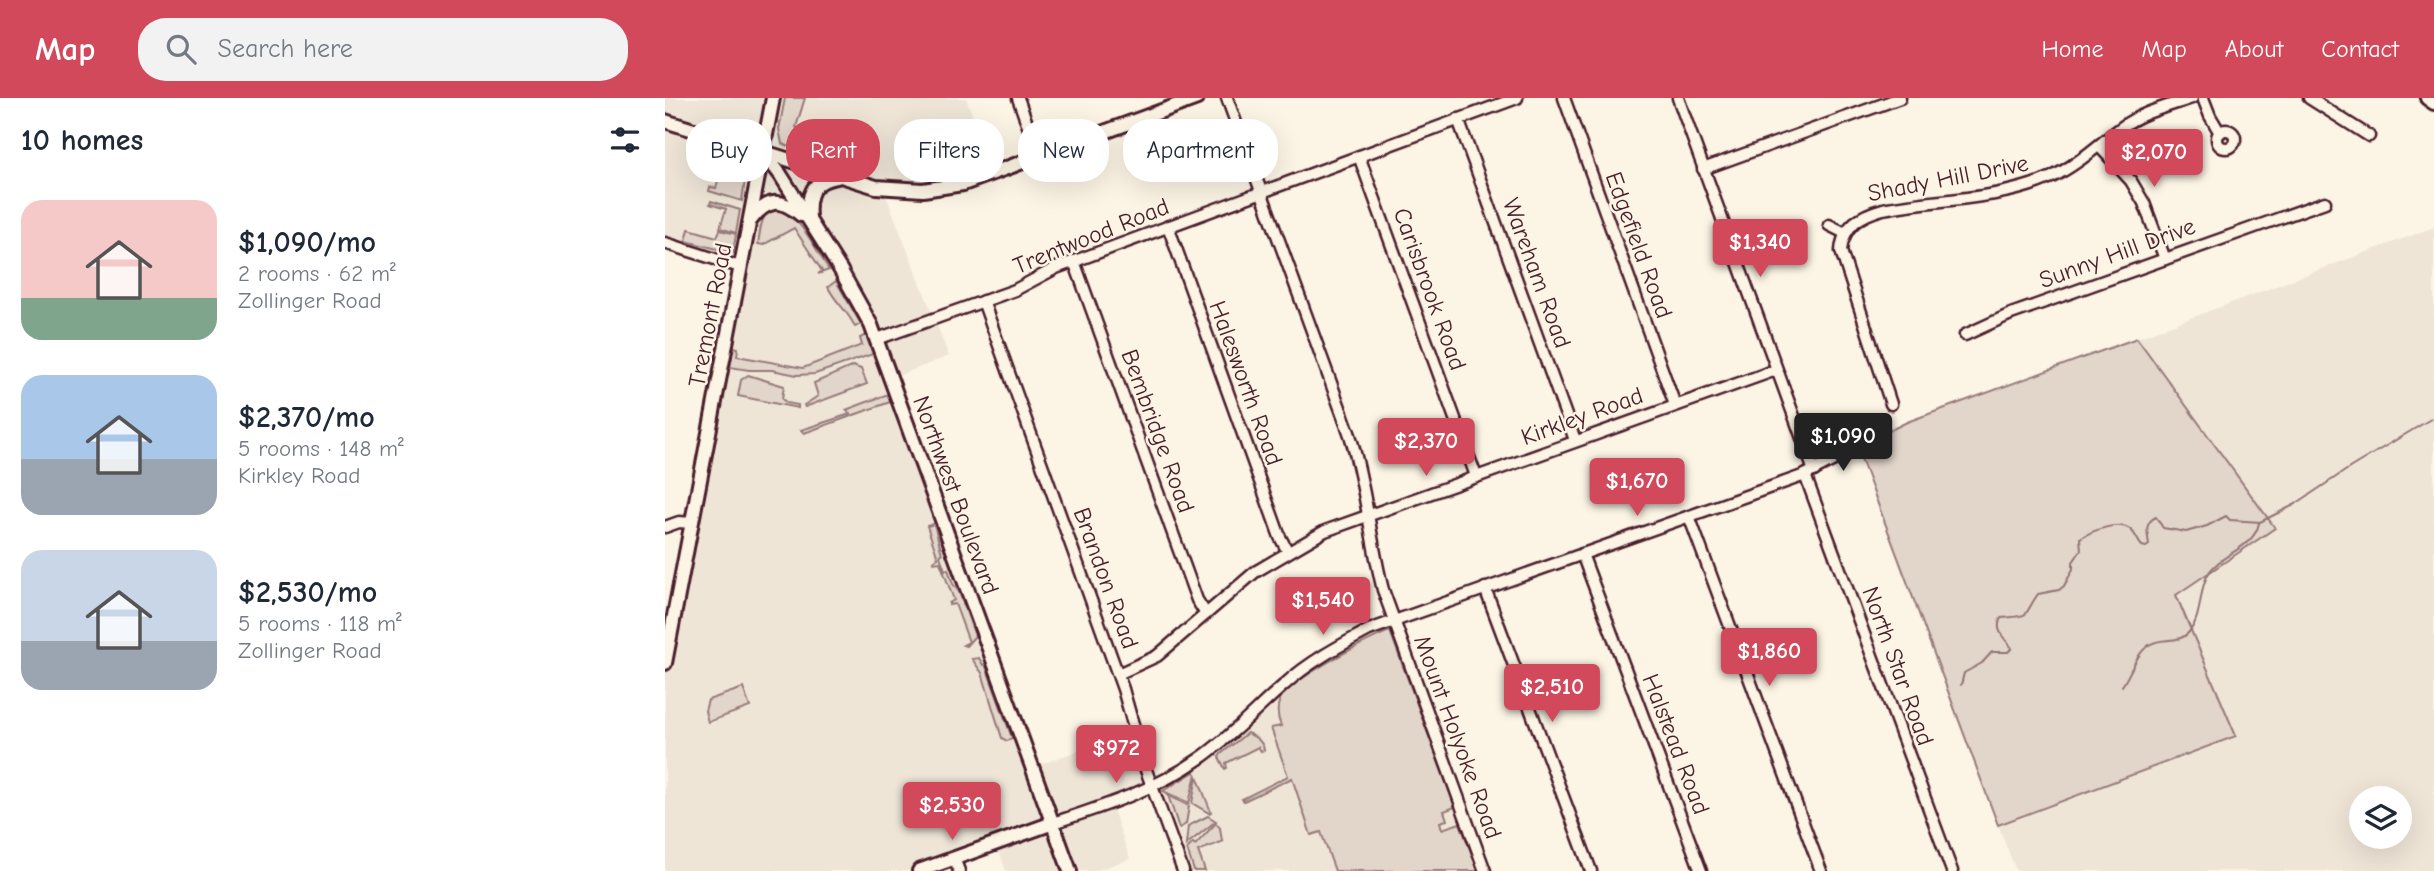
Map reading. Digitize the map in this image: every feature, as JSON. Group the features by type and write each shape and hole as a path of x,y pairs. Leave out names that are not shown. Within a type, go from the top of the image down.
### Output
{"main road":[{"name":"Tremont Road","path":"769,119 773,98"},
{"path":"1109,130 1197,98"},
{"path":"2427,98 2434,103"},
{"path":"665,121 686,128"},
{"path":"859,182 876,187 923,190 964,184 1018,164"},
{"name":"Northwest Boulevard","path":"772,166 854,293 877,340 1070,871"},
{"name":"Tremont Road","path":"665,663 757,182"},
{"path":"809,222 809,201 814,186 821,182"},
{"path":"749,221 760,209 778,202 791,207 809,222"},
{"path":"919,871 957,865 1053,823"}],"street":[{"path":"1018,98 1026,119"},
{"name":"Mount Holyoke Road","path":"1227,98 1350,435 1361,473 1373,548 1394,620 1485,871"},
{"name":"Trentwood Road","path":"877,340 1015,290 1074,261 1517,98"},
{"name":"Edgefield Road","path":"1564,98 1675,405"},
{"name":"North Star Road","path":"1678,98 1952,871"},
{"path":"1703,169 1900,98"},
{"name":"Shady Hill Drive","path":"1845,233 1857,219 1871,212 1897,206 2009,192 2055,176 2124,125 2192,98"},
{"path":"2203,98 2220,133"},
{"path":"2309,98 2368,136"},
{"name":"Wareham Road","path":"1458,119 1576,440"},
{"path":"2099,146 2131,181 2144,203 2165,258"},
{"name":"Carisbrook Road","path":"1359,156 1476,476"},
{"name":"Sunny Hill Drive","path":"1965,334 2011,314 2325,202"},
{"path":"1829,225 1845,233 1841,251 1846,272 1891,404"},
{"name":"Halesworth Road","path":"1168,226 1280,537 1288,552"},
{"path":"665,243 740,267"},
{"name":"Bembridge Road","path":"1074,261 1197,600 1206,614"},
{"name":"Brandon Road","path":"983,301 1118,674 1152,787 1183,871"},
{"name":"Kirkley Road","path":"1118,674 1157,656 1255,572 1325,531 1776,370"},
{"path":"1053,823 1152,787 1200,759 1229,737 1284,684 1317,659 1346,642 1394,620 1809,473 1857,448"},
{"path":"1689,516 1821,871"},
{"path":"665,527 679,522 691,523"},
{"name":"Halstead Road","path":"1581,554 1701,871"},
{"path":"1485,588 1591,871"}],"shaded area":[{"path":"665,98 966,98 974,119 894,119 894,182 969,182 883,188 949,356 892,378 1033,767 1135,730 1152,786 1172,776 1300,671 1394,620 1485,871 1183,871 1152,787 1111,803 1130,859 1095,871 1006,871 996,843 919,871 665,871 665,663 740,267 665,243"},
{"path":"785,98 805,98 798,119 786,119 786,145 782,144 779,129"},
{"path":"718,182 745,182 742,201 709,191 710,187 716,188"},
{"path":"711,201 740,210 736,233 720,228 726,209 710,204"},
{"path":"780,208 802,228 829,270 818,274 822,271 794,228 763,245 758,244 765,216 773,209"},
{"path":"2434,227 2434,871 2016,871 1998,825 2236,736 2176,595 2275,528 2137,338"},
{"path":"689,229 717,237 720,230 736,234 733,253 686,241"},
{"path":"836,281 861,324 855,327 828,287"},
{"path":"866,335 873,354 815,374 797,375 730,367 734,347 738,348 737,356 803,368 862,345 860,338"},
{"path":"2137,338 2275,528 2176,595 2236,736 1998,825 1857,448 1907,422"},
{"path":"853,366 861,369 867,384 805,407 804,405 818,396 814,383"},
{"path":"748,375 784,386 782,399 798,405 798,408 738,396 741,380"},
{"path":"888,394 890,402 804,433 801,430 850,414 846,410"},
{"path":"934,524 945,570 948,569 959,592 975,636 966,646 963,645 969,642 955,604 949,605 954,600 940,562 933,561 938,558 927,526"},
{"path":"1390,631 1455,807 1444,811 1447,820 1440,822 1442,829 1460,823 1478,871 1335,871 1321,832 1311,835 1292,778 1244,801 1242,799 1288,776 1271,728 1281,726 1278,707 1284,694 1329,662"},
{"path":"979,658 983,665 985,664 1012,738 1007,741 1002,738 982,673 972,659"},
{"path":"743,688 750,707 708,722 705,711 708,700"},
{"path":"1247,733 1260,741 1264,750 1261,751 1258,747 1226,763 1225,769 1219,757"},
{"path":"1194,772 1196,774 1189,803 1163,791"},
{"path":"1197,776 1211,812 1209,813 1192,803"},
{"path":"1168,795 1189,806 1186,824 1179,828"},
{"path":"1208,816 1216,821 1186,845 1188,826"},
{"path":"1216,823 1224,841 1198,851 1205,871 1194,871 1187,849 1193,843 1195,845"}],"waterway":[{"path":"1961,685 1964,673 1982,663 1992,652 2008,652 2012,648 2000,630 2001,618 2025,614 2038,594 2059,590 2064,586 2073,569 2073,562 2081,550 2080,538 2099,530 2121,526 2132,531 2142,546 2146,547 2149,545 2149,522 2156,517 2163,528 2186,532 2207,526 2226,516 2230,520 2260,522 2294,505 2434,417"},
{"path":"2122,686 2144,649 2154,642 2180,638 2189,632 2197,618 2210,571 2245,544 2259,523"}]}
